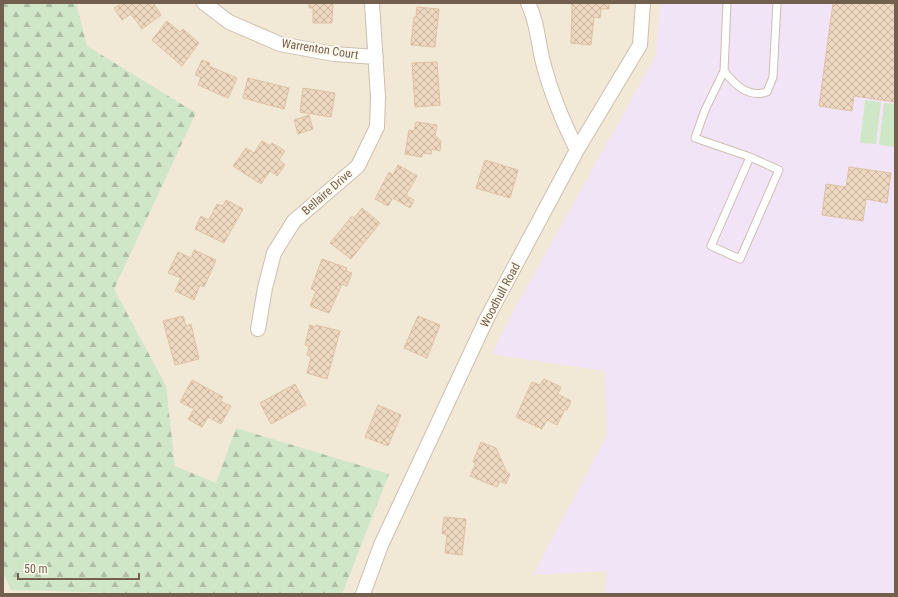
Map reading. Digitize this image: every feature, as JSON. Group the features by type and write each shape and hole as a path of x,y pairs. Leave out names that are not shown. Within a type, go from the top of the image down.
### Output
{"street":[{"name":"Warrenton Court","path":"204,3 229,22 280,44 334,54 376,57"},
{"name":"Bellaire Drive","path":"258,329 265,288 274,253 294,221 358,166 377,127 378,97 372,3"},
{"path":"528,3 534,14 544,65 556,107 577,150"},
{"name":"Woodhull Road","path":"363,594 381,546 487,318 577,150 640,45 643,3"}],"lane":[{"path":"727,3 724,71 705,110 695,138 750,157 779,170 740,259 711,246 750,157"},
{"path":"724,71 739,88 754,94 766,92 773,77 777,3"}],"shaded area":[{"path":"3,3 895,3 895,594 3,594"},
{"path":"660,3 895,3 895,594 605,594 607,571 533,575 607,435 605,371 492,354 509,319 656,55"}],"green space":[{"path":"3,3 76,3 87,46 196,113 114,289 166,386 175,466 216,483 236,428 389,474 342,594 154,594 11,590 3,573"},
{"path":"865,100 881,102 876,144 860,143"},
{"path":"884,103 895,104 895,147 879,145"}],"building":[{"path":"122,3 153,3 161,15 142,29 131,14 122,20 114,8"},
{"path":"309,3 333,3 332,23 313,23 313,8 309,8"},
{"path":"569,3 609,3 609,9 601,9 600,18 594,17 591,45 571,43 572,5"},
{"path":"833,3 895,3 895,102 854,96 852,111 819,106"},
{"path":"417,7 439,9 435,47 411,45 414,17 416,17"},
{"path":"167,21 180,32 183,29 199,43 182,66 152,40"},
{"path":"202,60 210,63 209,66 237,78 228,98 198,85 201,77 195,75"},
{"path":"437,62 440,105 415,107 412,63"},
{"path":"248,78 289,88 284,109 243,98"},
{"path":"303,88 335,93 331,117 300,112"},
{"path":"309,115 313,129 298,134 294,120"},
{"path":"416,122 437,125 435,136 441,141 440,151 432,149 431,154 423,153 422,157 405,154 409,130 414,131"},
{"path":"262,141 270,146 272,143 285,151 279,160 285,165 277,176 270,171 261,184 233,166 246,148 254,153"},
{"path":"485,160 518,170 510,198 476,188"},
{"path":"398,165 417,176 406,195 414,200 410,208 393,198 388,206 375,199 389,172 393,175"},
{"path":"849,167 891,173 887,203 866,199 863,221 822,215 826,184 846,187"},
{"path":"226,200 243,209 224,243 195,229 201,216 209,220 217,204 223,206"},
{"path":"362,208 380,223 351,259 330,243 352,216 354,218"},
{"path":"194,250 216,260 204,287 200,285 194,300 175,291 181,278 168,273 178,252 191,258"},
{"path":"322,259 347,268 346,271 352,273 347,286 342,284 329,313 310,306 316,291 311,289"},
{"path":"183,316 186,326 191,324 199,359 175,365 163,321"},
{"path":"418,316 440,325 427,358 404,348"},
{"path":"310,325 340,331 327,379 307,373 311,357 307,355 309,346 305,345"},
{"path":"544,379 561,387 558,394 571,401 557,425 547,420 542,429 516,417 532,382 540,385"},
{"path":"192,380 223,397 220,401 231,406 221,424 208,417 202,427 188,419 194,409 180,402"},
{"path":"295,384 306,405 271,424 260,403"},
{"path":"378,405 401,415 388,446 365,437"},
{"path":"481,442 496,448 507,473 510,474 506,484 500,481 497,487 470,476 476,463 473,462"},
{"path":"444,517 466,519 462,555 445,553 447,534 442,534"}]}
